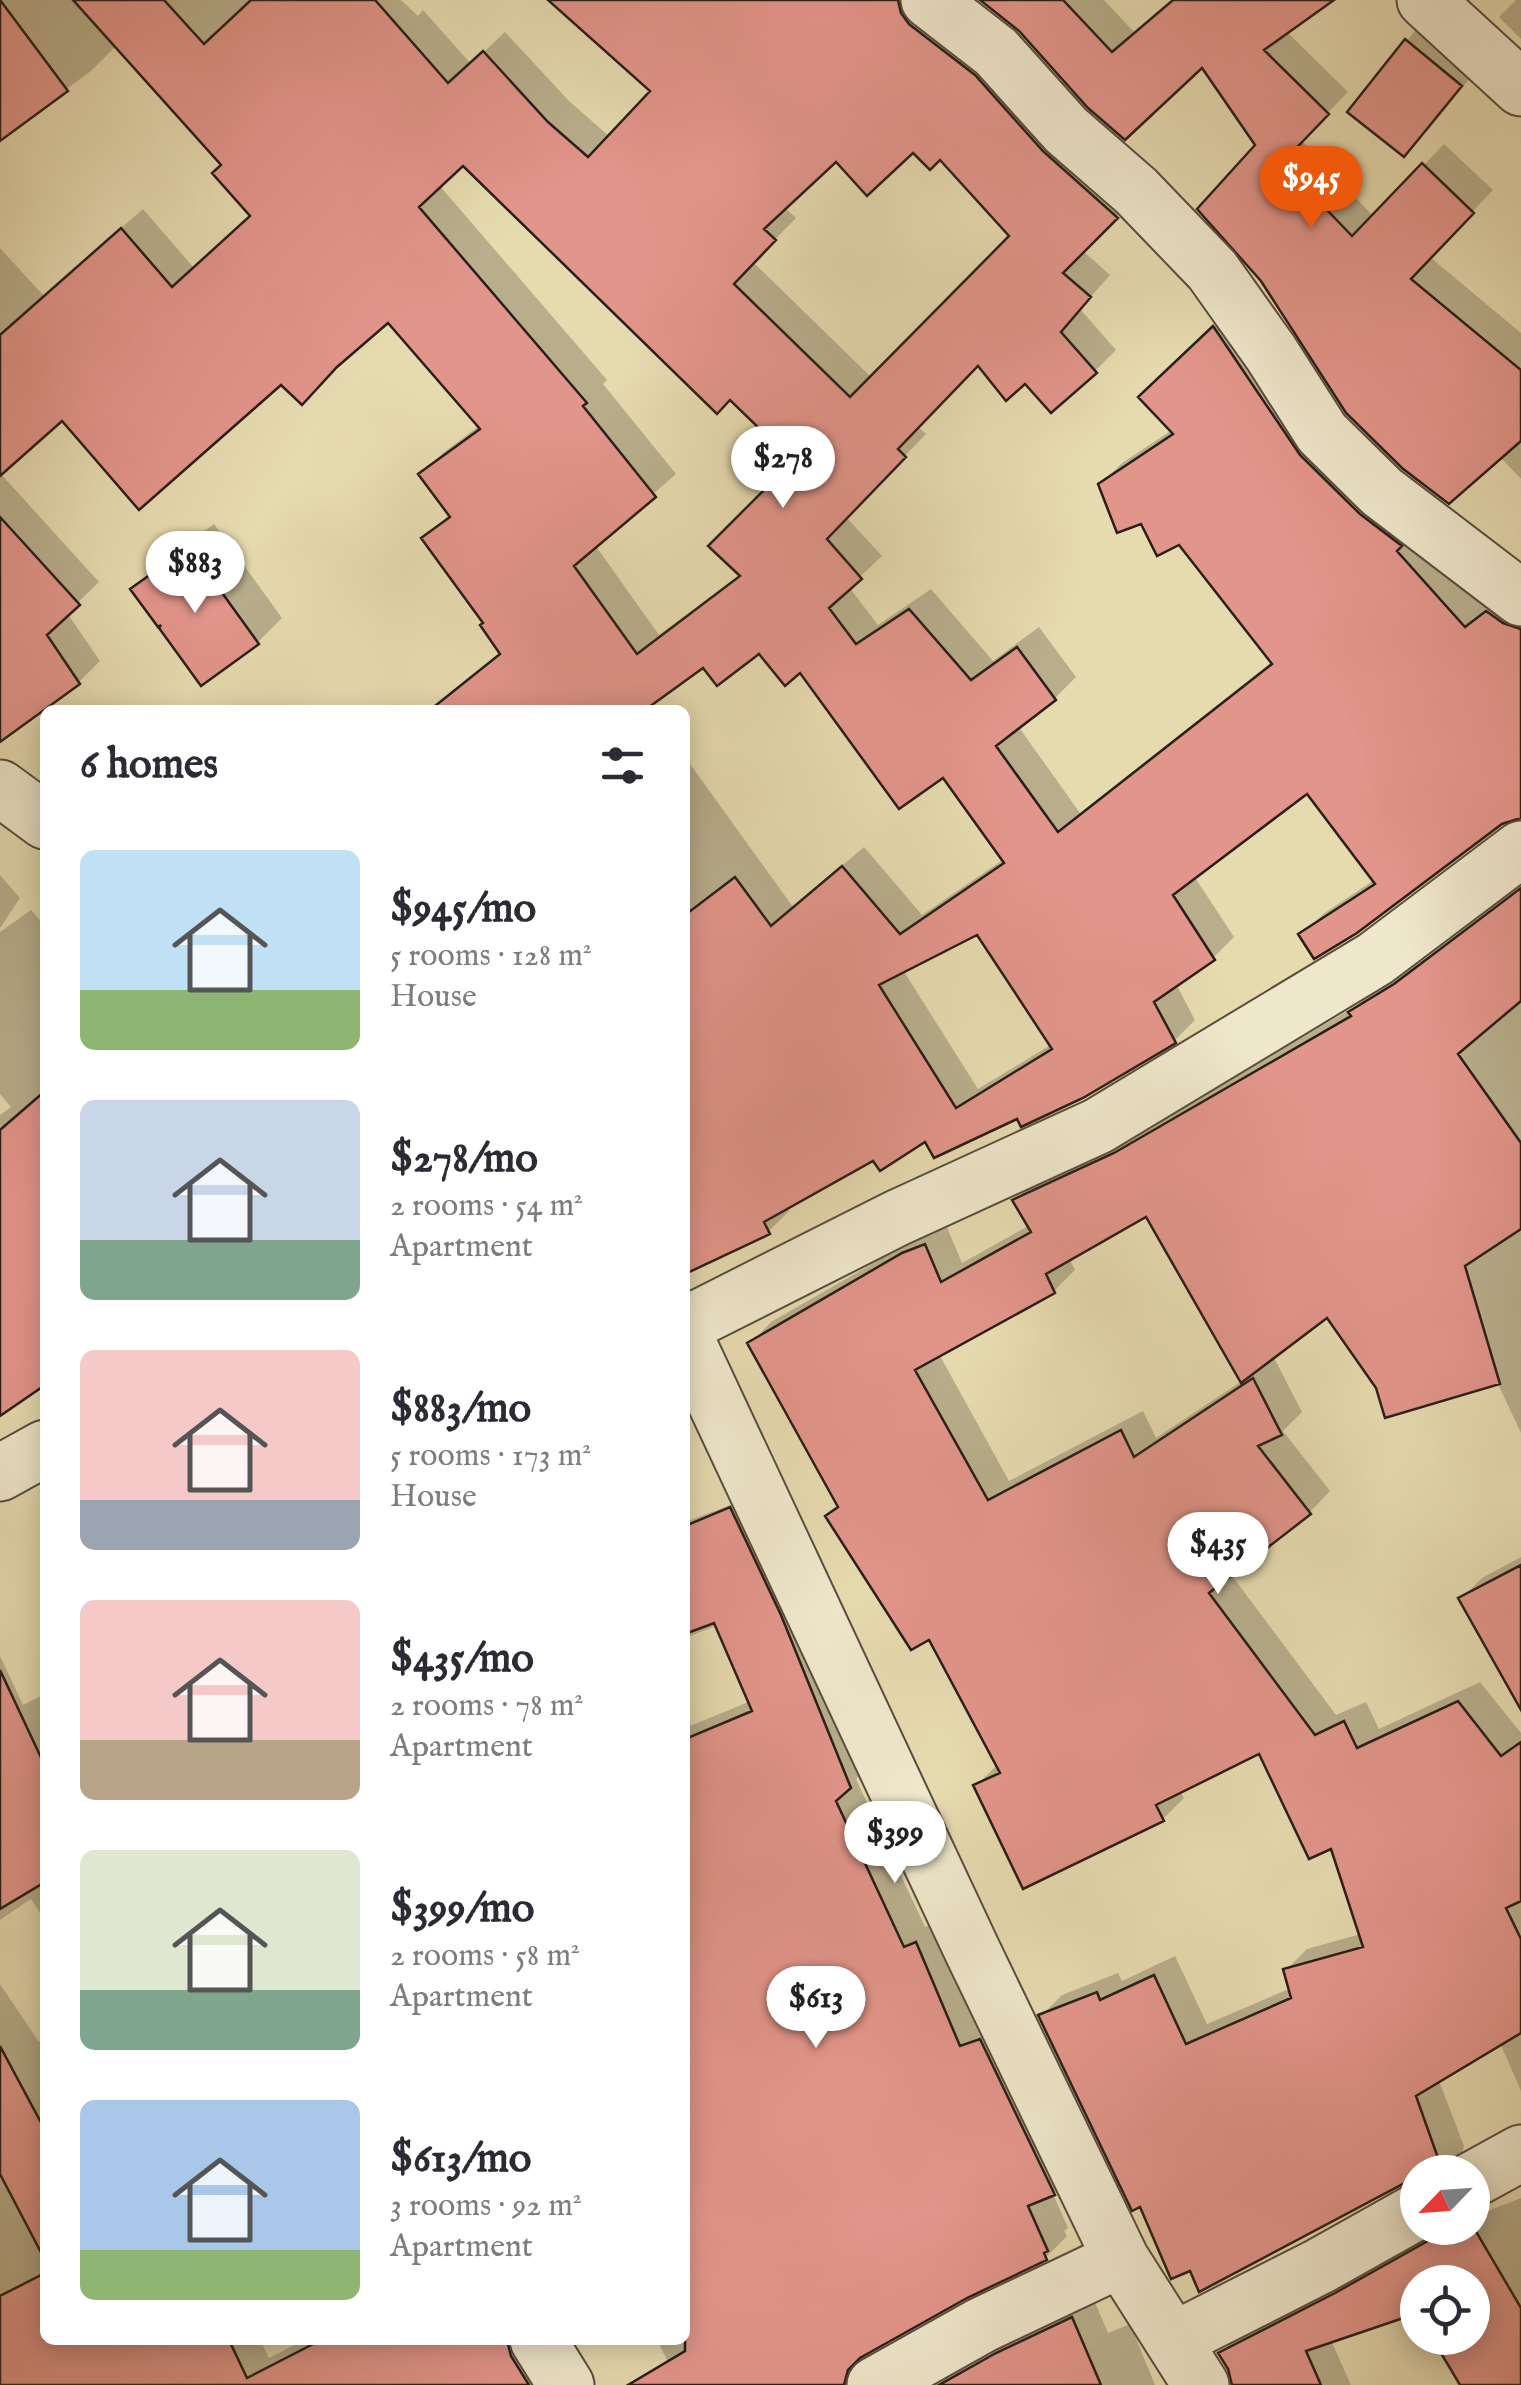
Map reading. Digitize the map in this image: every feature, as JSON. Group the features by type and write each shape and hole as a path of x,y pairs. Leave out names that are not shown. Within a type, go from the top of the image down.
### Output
{"street":[{"path":"929,0 996,52 1066,130 1136,191 1212,270 1272,353 1322,433 1382,492 1521,598"},
{"path":"1425,0 1521,88"},
{"path":"0,788 40,818"},
{"path":"690,1322 897,1218 1098,1126 1374,960 1521,849"},
{"path":"690,1349 1121,2259 1187,2362 1320,2266 1400,2221"},
{"path":"0,1472 40,1451"},
{"path":"1490,2170 1521,2153"},
{"path":"874,2385 982,2324 1121,2259"},
{"path":"541,2345 566,2385"}],"building":[{"path":"0,0 68,91 0,141"},
{"path":"73,0 164,0 204,44 251,0 375,0 448,83 483,51 548,122 588,157 650,91 548,0 898,0 909,24 975,75 1043,151 1118,218 1063,273 1091,297 1061,332 1097,373 1051,413 1025,384 1006,401 978,366 898,449 906,457 827,539 862,579 829,608 856,644 909,609 971,680 1017,647 1056,700 996,746 1058,832 1272,664 1179,545 1157,556 1141,524 1117,533 1098,484 1173,434 1138,397 1213,326 1300,455 1360,514 1402,546 1397,551 1465,627 1486,611 1521,629 1521,818 1502,824 1357,933 1314,959 1298,934 1375,884 1307,794 1173,895 1215,960 1154,1002 1176,1043 1083,1098 1021,1127 1017,1119 934,1158 925,1142 880,1171 873,1161 764,1222 770,1234 690,1272 690,911 735,877 771,926 842,866 900,934 1004,863 943,778 899,809 800,673 785,686 759,654 717,686 703,668 652,705 436,705 500,654 480,625 483,623 421,538 450,517 418,474 480,429 388,323 337,367 302,405 281,385 139,510 62,421 0,476 0,335 121,228 172,287 250,216 212,173 221,165","holes":["913,153 930,170 940,160 1009,236 850,397 734,284 776,240 764,229 836,162 867,196","463,166 717,414 730,400 793,461 708,546 740,576 637,654 574,566 656,497 583,406 587,403 419,207","977,935 1052,1049 956,1108 879,985"]},
{"path":"980,0 1063,0 1112,52 1173,0 1334,0 1264,50 1329,114 1282,163 1352,236 1422,163 1474,213 1411,279 1521,370 1521,441 1449,504 1402,468 1346,413 1261,281 1197,209 1255,145 1202,68 1125,140 1088,108 1019,31"},
{"path":"1405,39 1462,86 1404,157 1347,112"},
{"path":"0,517 80,605 47,635 80,684 51,705 40,705 40,713 0,742"},
{"path":"189,547 259,644 201,686 159,628 161,625 158,627 130,589"},
{"path":"1521,888 1521,1001 1458,1054 1521,1143 1521,1229 1465,1266 1500,1384 1385,1418 1376,1388 1327,1318 1241,1383 1146,1217 1046,1274 1055,1293 915,1370 988,1500 1121,1430 1134,1457 1253,1378 1282,1435 1258,1446 1311,1514 1209,1593 1315,1735 1344,1721 1357,1748 1458,1701 1501,1756 1521,1742 1521,1901 1506,1908 1521,1939 1521,2033 1416,2096 1437,2155 1400,2155 1400,2186 1199,2292 1190,2271 1171,2279 1140,2207 1132,2211 1038,2015 1097,1992 1100,2000 1154,1975 1186,2044 1291,1998 1283,1969 1363,1947 1331,1849 1309,1859 1259,1754 1156,1805 1164,1821 1023,1889 973,1785 1000,1773 929,1640 911,1650 825,1516 838,1507 747,1343 902,1253 925,1244 941,1282 1031,1232 1012,1200 1114,1153 1351,1016 1348,1012 1394,984"},
{"path":"40,1095 40,1388 0,1416 0,1130"},
{"path":"730,1507 781,1615 851,1788 836,1801 904,1947 916,1942 960,2046 980,2039 1055,2195 1028,2206 1048,2251 1044,2253 1047,2260 967,2298 860,2358 848,2370 844,2385 628,2385 690,2345 690,1737 752,1711 714,1623 690,1632 690,1524"},
{"path":"1521,1565 1521,1710 1458,1598"},
{"path":"0,1670 40,1755 40,1885 0,1909"},
{"path":"0,2046 40,2121 40,2250 0,2174"},
{"path":"1421,2245 1484,2245 1521,2308 1521,2385 1460,2385 1442,2355 1490,2355 1490,2265 1400,2265 1400,2319 1306,2351 1321,2385 1232,2385 1218,2353"},
{"path":"40,2276 40,2345 231,2345 247,2378 311,2345 508,2345 529,2385 0,2385 0,2296"},
{"path":"1072,2317 1101,2385 939,2385 996,2353"}]}
